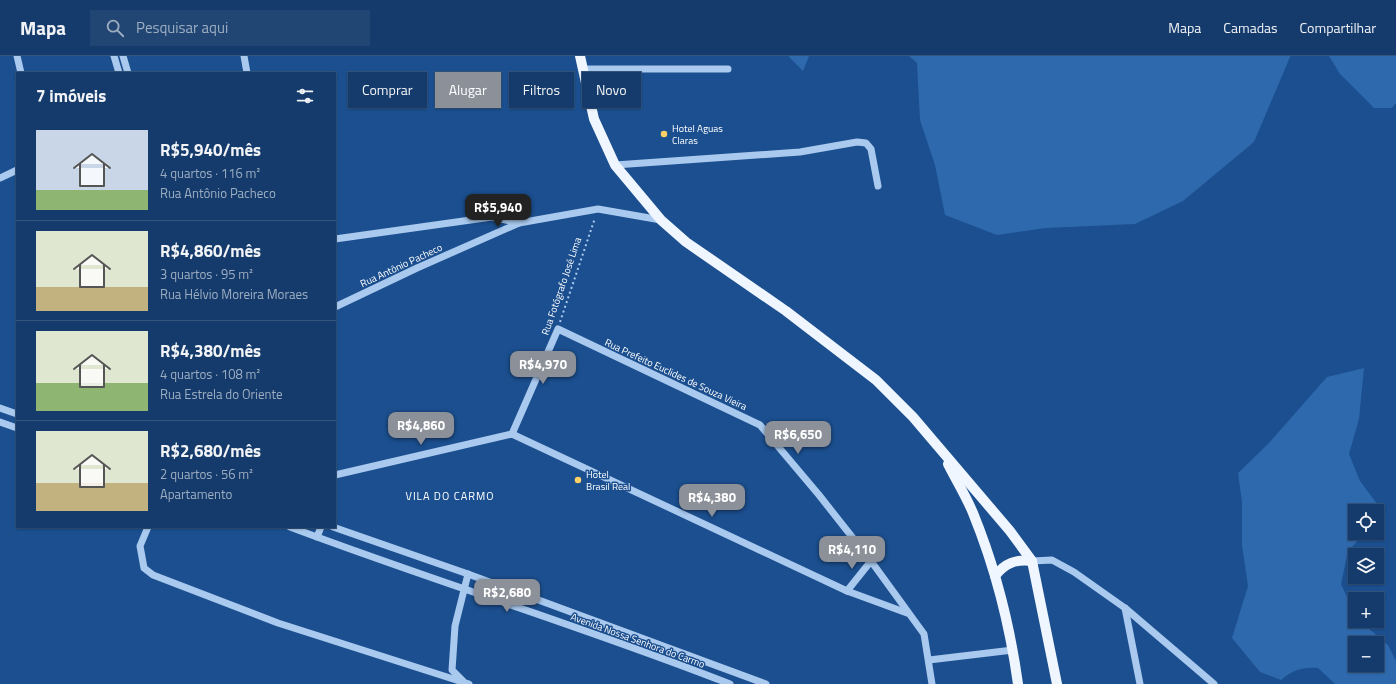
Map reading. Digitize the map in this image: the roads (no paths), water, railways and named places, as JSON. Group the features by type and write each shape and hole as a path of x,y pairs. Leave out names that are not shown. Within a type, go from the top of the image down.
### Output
{"main road":[{"path":"580,56 594,120 615,166 661,220 692,246 786,311 876,380 913,417 941,451 990,505 1032,561 1057,684"},
{"path":"941,451 973,512 994,576 1013,650 1018,684"},
{"path":"994,576 1002,567 1011,562 1022,560 1032,561"}],"street":[{"path":"17,56 21,72"},
{"path":"114,56 119,72"},
{"path":"123,56 128,72"},
{"path":"244,56 247,72"},
{"path":"582,69 728,70"},
{"path":"615,166 800,152 857,142 866,143 871,149 878,186"},
{"path":"0,178 16,170"},
{"path":"336,239 492,217 519,223 598,209 661,220"},
{"name":"Rua Antônio Pacheco","path":"336,306 519,223"},
{"name":"Rua Fotógrafo José Lima","path":"512,434 558,329"},
{"name":"Rua Prefeito Euclides de Souza Vieira","path":"558,329 760,425 872,561 907,613 924,634 932,684"},
{"path":"0,408 16,414"},
{"path":"0,422 16,428"},
{"path":"336,475 512,434 847,591 907,613"},
{"path":"148,528 140,546 144,568 153,575 278,624 469,684"},
{"name":"Avenida Nossa Senhora do Carmo","path":"293,528 360,554 406,568 465,590 536,613 730,684"},
{"path":"317,537 321,528"},
{"name":"Avenida Nossa Senhora do Carmo","path":"336,528 468,574 766,684"},
{"path":"406,568 410,555"},
{"path":"1032,561 1052,560 1074,572 1125,608 1214,684"},
{"path":"847,591 872,561"},
{"path":"468,574 455,626 452,670 462,680 472,684"},
{"path":"536,613 538,600"},
{"path":"1125,608 1140,684"},
{"path":"929,660 1013,650"},
{"path":"720,680 723,668"}],"place":[{"name":"Hotel Aguas Claras","path":"664,134"},
{"name":"Hotel Brasil Real","path":"578,480"}],"district":[{"name":"VILA DO CARMO","path":"450,496"}]}
